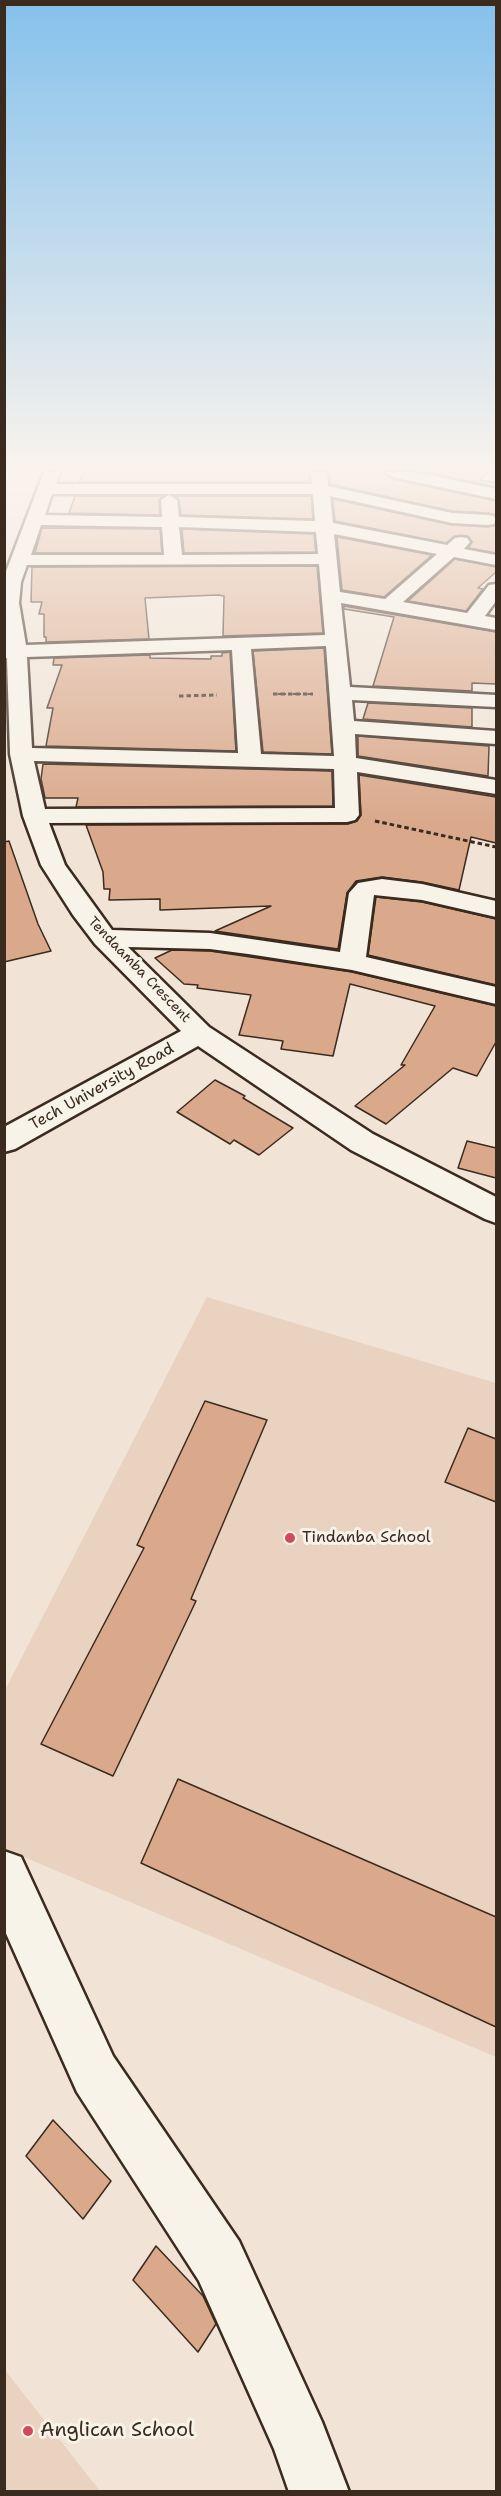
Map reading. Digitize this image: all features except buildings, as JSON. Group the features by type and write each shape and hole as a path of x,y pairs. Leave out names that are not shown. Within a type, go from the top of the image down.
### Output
{"street":[{"name":"Tendaamba Crescent","path":"11,588 10,652 21,754 35,816 53,865 82,910 104,938 199,1033 362,1142 496,1211"},
{"path":"35,816 347,815 344,727 332,588"},
{"path":"388,606 408,588"},
{"path":"471,621 496,589"},
{"path":"333,596 496,624"},
{"path":"10,652 337,640"},
{"path":"241,643 250,760"},
{"path":"341,693 496,701"},
{"path":"344,727 496,737"},
{"path":"21,754 345,763 495,780"},
{"path":"352,962 362,893 367,888 382,887 422,892 496,909"},
{"path":"104,938 219,942 352,962 496,995"},
{"name":"Tech University Road","path":"4,1142 199,1033"},
{"path":"4,1874 95,2074 219,2261 301,2443 319,2492"}],"path":[{"path":"347,815 496,847"}],"shaded area":[{"name":"Tindanba School","path":"207,1297 496,1383 496,2057 5,1849 4,1692"},
{"name":"Anglican School","path":"5,2370 100,2491 5,2491"}],"place":[{"name":"Tindanba School","path":"290,1538"},
{"name":"Anglican School","path":"28,2431"}]}
